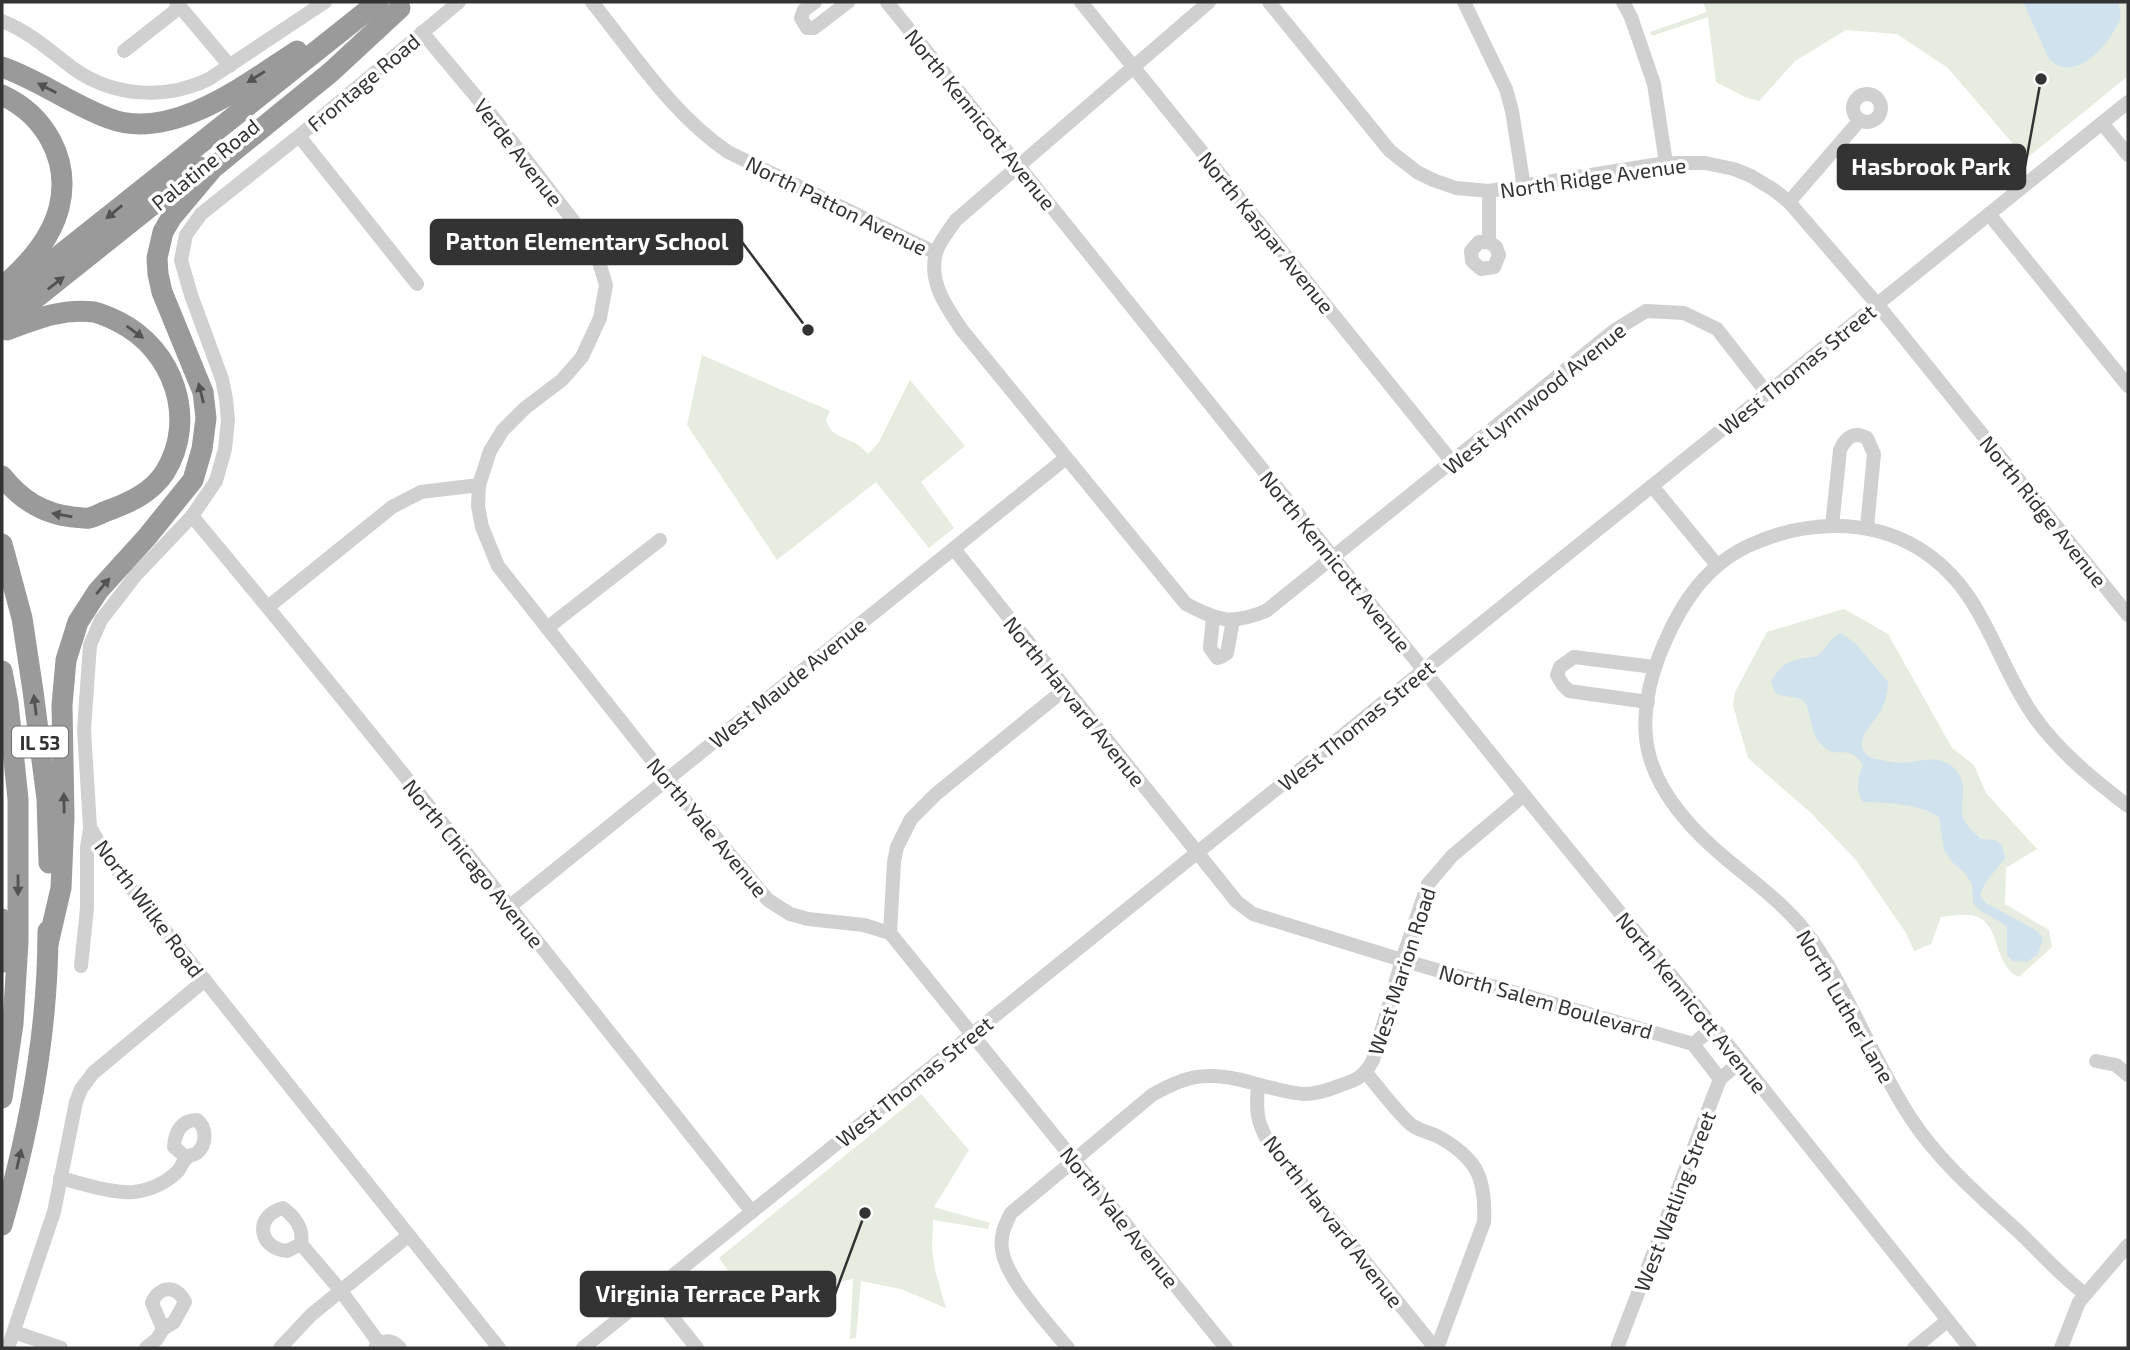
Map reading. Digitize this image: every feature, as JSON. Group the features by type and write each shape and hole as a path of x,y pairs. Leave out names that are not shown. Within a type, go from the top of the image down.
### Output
{"highway":[{"path":"2,67 107,118 137,124 159,123 188,115 241,86 377,2"},
{"name":"Palatine Road","path":"2,301 377,2"},
{"path":"48,944 61,888 64,817 62,705 66,660 78,622 98,591 147,537 192,480 202,449 206,418 203,392 162,292 158,274 157,258 163,232 171,218 214,168 331,72 404,5"},
{"name":"Palatine Road","path":"2,325 404,5"},
{"path":"2,95 24,108 43,126 56,150 62,180 59,209 51,228 29,262 2,288"},
{"path":"2,333 54,313 71,311 98,313 116,321 142,336 170,371 176,387 180,422 175,450 165,472 148,492 88,519 57,515 35,507 14,492 2,476"},
{"name":"IL 53","path":"2,544 22,618 47,799 48,944 45,1002 30,1107 2,1225"},
{"name":"IL 53","path":"2,671 18,799 18,942 13,1024 2,1098"},
{"path":"2,919 2,1002"}],"street":[{"path":"2,21 34,38 86,76 110,87 149,93 197,84 324,2"},
{"name":"Frontage Road","path":"266,161 459,2"},
{"name":"North Patton Avenue","path":"592,2 679,111 711,140 728,152 936,253 937,286 961,330 1186,604 1213,618 1233,621 1251,617 1266,611 1333,558"},
{"path":"815,2 804,10 801,18 807,28 814,28 848,2"},
{"name":"North Kennicott Avenue","path":"887,2 1970,1348"},
{"name":"North Kaspar Avenue","path":"1081,2 1452,463"},
{"path":"936,253 956,220 1209,2"},
{"name":"North Ridge Avenue","path":"1269,2 1390,151 1417,172 1433,180 1456,188 1489,191 1666,163 1705,163 1734,169 1774,190 1789,202 1877,304 2128,615"},
{"path":"1448,2 1458,2"},
{"path":"1464,2 1506,89 1524,187"},
{"path":"1623,2 1631,17 1654,84 1666,163"},
{"path":"124,51 178,4 230,65"},
{"name":"Verde Avenue","path":"422,32 596,248 606,285 600,318 582,357 562,380 525,408 503,430 490,451 479,485"},
{"name":"West Thomas Street","path":"583,1348 2128,102"},
{"path":"1789,202 1860,120"},
{"path":"2102,123 2128,155"},
{"path":"299,136 416,284"},
{"name":"North Wilke Road","path":"266,161 201,214 186,235 181,260 222,379 229,420 225,449 216,481 192,516 136,575 101,620 90,645 84,730 90,827 108,859 499,1348"},
{"path":"1489,191 1489,242"},
{"path":"1989,214 2128,386"},
{"name":"West Lynnwood Avenue","path":"1333,558 1615,330 1646,311 1684,313 1717,328 1767,393"},
{"path":"1832,526 1840,450 1851,436 1860,434 1867,438 1874,454 1867,527"},
{"name":"West Maude Avenue","path":"509,907 1066,458"},
{"path":"268,607 392,507 421,492 479,485"},
{"name":"North Yale Avenue","path":"479,485 478,506 482,527 498,566 667,779 768,900 790,914 808,919 864,925 890,933 1226,1348"},
{"path":"1652,486 1717,565"},
{"name":"North Chicago Avenue","path":"192,516 268,607 752,1212"},
{"name":"North Luther Lane","path":"2085,1293 2066,1280 2024,1237 1974,1193 1933,1148 1900,1102 1808,934 1767,891 1718,852 1672,800 1650,759 1646,724 1654,667 1681,608 1717,565 1746,547 1787,532 1832,526 1867,527 1920,549 1955,580 1975,604 2015,686 2046,731 2086,773 2128,806"},
{"path":"547,628 660,540"},
{"name":"North Harvard Avenue","path":"954,549 1197,852"},
{"path":"1213,618 1210,648 1217,658 1227,653 1233,621"},
{"path":"1648,702 1569,691 1557,675 1560,667 1574,657 1654,667"},
{"path":"890,933 894,862 897,847 911,819 936,794 1065,690"},
{"name":"West Marion Road","path":"1060,1345 1013,1278 1005,1259 1002,1249 1003,1227 1011,1213 1152,1095 1171,1084 1207,1076 1224,1077 1306,1094 1322,1092 1357,1080 1366,1073 1373,1060 1402,960 1428,884 1452,856 1524,795"},
{"path":"81,966 87,908 87,847 90,827"},
{"name":"North Salem Boulevard","path":"1197,852 1237,902 1253,914 1693,1044"},
{"path":"8,1348 54,1212 81,1089 93,1073 205,980"},
{"path":"1713,1028 1693,1044 1720,1079"},
{"name":"West Watling Street","path":"1617,1348 1720,1079 1741,1061"},
{"path":"2096,1061 2116,1065 2128,1075"},
{"path":"1366,1073 1412,1126 1450,1144 1463,1154 1481,1178 1485,1222 1436,1348"},
{"name":"North Harvard Avenue","path":"1258,1085 1258,1121 1269,1143 1436,1348"},
{"path":"60,1178 132,1192 149,1189 164,1182 176,1173 187,1158"},
{"path":"280,1348 311,1315 408,1237"},
{"path":"300,1244 341,1291 377,1346 387,1340 400,1348"},
{"path":"2061,1348 2074,1312 2085,1293 2128,1245"},
{"path":"652,1292 697,1348"},
{"path":"1914,1348 1947,1321"},
{"path":"146,1348 157,1339 163,1329"},
{"path":"14,1332 61,1348"}],"shaded area":[{"path":"1703,2 2128,2 2128,76 2026,159 1948,68 1897,34 1846,30 1795,61 1759,101 1745,97 1716,82 1708,17 1652,36 1650,32 1707,12"},
{"path":"702,355 830,411 826,419 833,432 857,444 868,454 879,442 910,380 965,446 921,482 954,528 929,548 876,482 777,560 687,425"},
{"path":"1844,609 1888,634 1952,748 1974,765 1986,793 2037,849 2006,868 2005,904 2049,930 2052,947 2019,977 2004,963 1988,925 1980,918 1970,915 1941,917 1931,944 1914,951 1906,933 1856,860 1811,813 1748,758 1733,706 1735,692 1767,632"},
{"path":"921,1094 969,1150 934,1207 990,1223 988,1229 933,1220 932,1249 935,1270 946,1308 901,1289 861,1281 856,1338 850,1339 853,1279 750,1300 719,1258"}],"water":[{"path":"2023,2 2118,2 2120,20 2096,54 2078,66 2068,67 2049,59"},
{"path":"1841,633 1856,644 1888,682 1882,709 1862,741 1865,752 1871,758 1895,763 1930,759 1942,761 1959,774 1963,785 1962,814 1965,821 1981,839 1995,840 2002,845 2005,858 1987,881 1980,896 1986,903 2037,931 2043,938 2038,954 2027,962 2013,961 2007,955 2007,927 1973,903 1972,884 1944,850 1939,817 1912,806 1863,802 1858,784 1863,765 1858,758 1825,748 1815,735 1805,703 1775,693 1771,682 1781,668 1794,660 1817,656"}],"place":[{"name":"Hasbrook Park","path":"2041,79"},
{"name":"Patton Elementary School","path":"808,330"},
{"name":"Virginia Terrace Park","path":"865,1213"}]}
